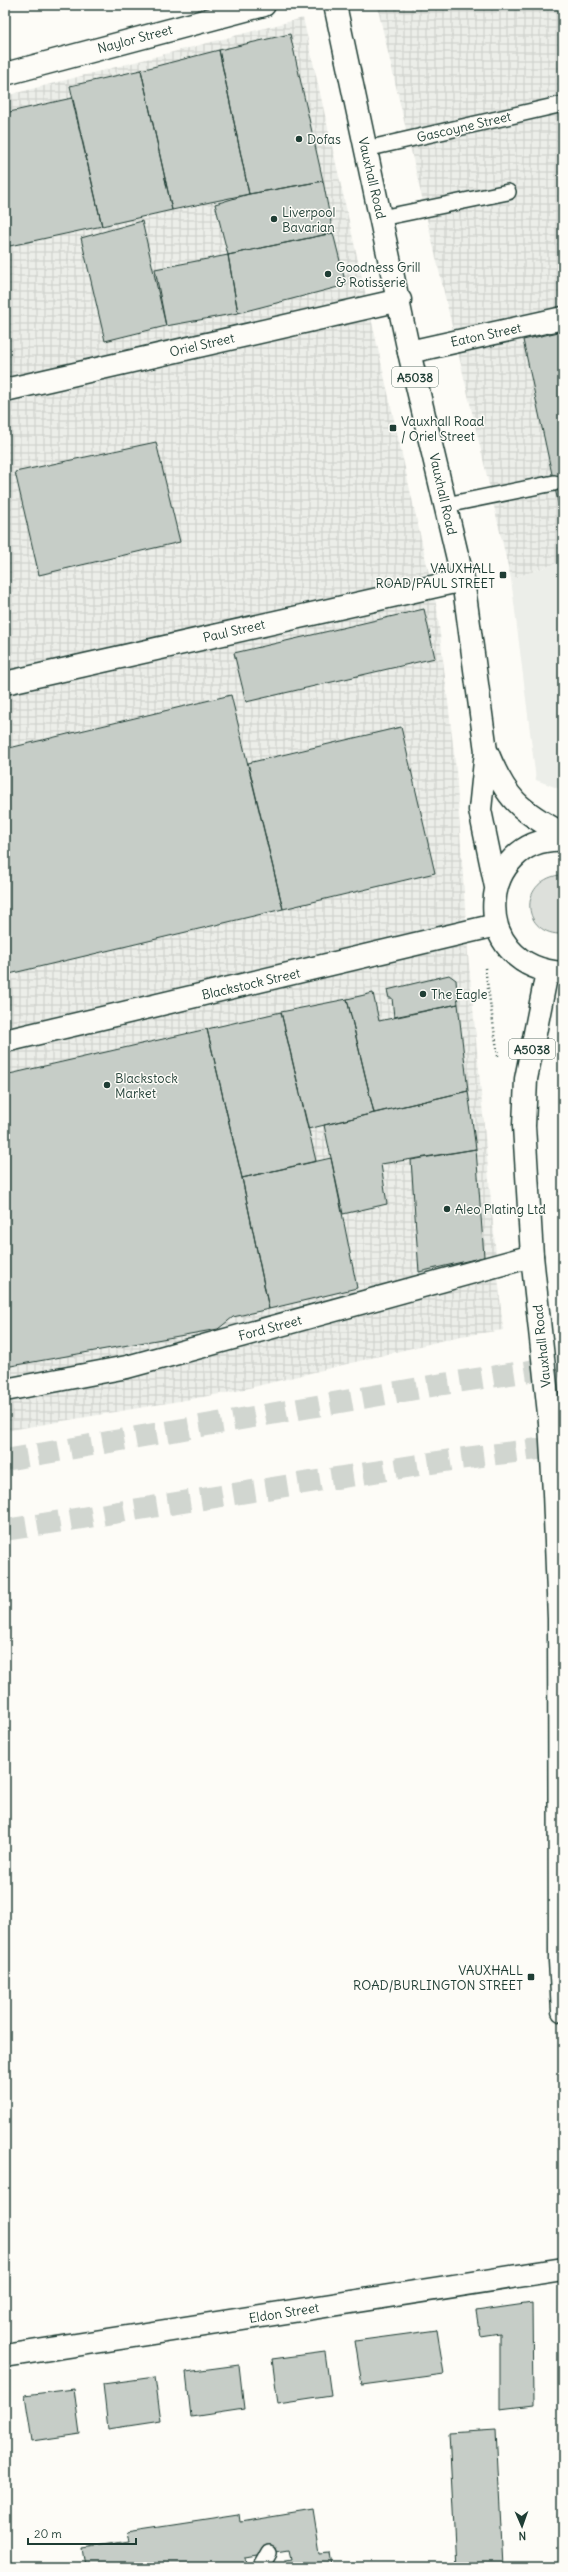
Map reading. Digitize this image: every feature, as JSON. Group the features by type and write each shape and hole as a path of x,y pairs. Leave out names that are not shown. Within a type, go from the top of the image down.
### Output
{"street":[{"name":"Naylor Street","path":"5,73 264,5"},
{"name":"Vauxhall Road","path":"335,5 400,300 409,352 463,580 486,751 480,810 496,887"},
{"name":"Oriel Street","path":"5,390 400,300"},
{"name":"Eaton Street","path":"409,352 563,318"},
{"name":"Paul Street","path":"5,683 463,580"},
{"name":"Vauxhall Road","path":"486,751 501,783 520,808 563,834"},
{"name":"A5038","path":"555,972 530,966 516,957 504,943 496,925 493,904 496,887 506,867 518,855 536,844 563,840"},
{"name":"Blackstock Street","path":"5,1041 496,925"},
{"name":"Vauxhall Road","path":"555,972 526,1079 524,1126 532,1256 550,1423 554,1493 559,1619 560,1961 563,2011"},
{"name":"Ford Street","path":"5,1390 127,1367 532,1256"},
{"name":"Eldon Street","path":"5,2356 563,2270"}],"lane":[{"name":"Gascoyne Street","path":"366,150 563,104"},
{"path":"382,218 508,192"},
{"path":"446,505 554,483"},
{"path":"261,2567 269,2553"}],"shaded area":[{"path":"377,5 563,5 563,561 511,579"},
{"path":"303,18 437,609 456,770 468,954 503,1330 461,1336 237,1391 5,1431 5,96"},
{"path":"563,561 563,790 536,780 511,579"},
{"path":"559,875 563,876 563,934 549,932 539,927 533,918 530,908 531,897 536,887 545,880"}],"building":[{"path":"290,34 323,181 249,194 219,50"},
{"path":"219,50 249,194 172,210 141,70"},
{"path":"141,70 172,210 102,226 70,86"},
{"path":"72,98 102,226 5,247 5,113"},
{"name":"Liverpool Bavarian","path":"323,181 333,233 228,255 215,204 249,194"},
{"path":"142,221 166,326 105,341 81,238"},
{"path":"333,233 346,285 238,313 228,255"},
{"path":"228,255 238,313 166,326 155,269"},
{"path":"563,331 563,525 523,340"},
{"path":"156,442 180,542 39,575 15,472"},
{"path":"424,609 435,658 246,702 234,653"},
{"path":"231,695 283,909 5,975 5,749"},
{"path":"401,727 435,873 283,909 248,763"},
{"name":"The Eagle","path":"449,975 456,980 458,1004 394,1017 392,998 389,998 387,990"},
{"path":"373,993 379,1021 458,1004 468,1091 374,1113 347,999"},
{"path":"347,999 374,1113 308,1129 281,1012"},
{"path":"281,1012 316,1161 242,1178 207,1029"},
{"path":"207,1029 242,1178 269,1309 233,1317 218,1329 5,1367 5,1075"},
{"path":"468,1091 476,1149 381,1164 387,1204 343,1214 324,1125"},
{"name":"Aleo Plating Ltd","path":"476,1149 484,1257 419,1272 411,1160"},
{"path":"331,1158 357,1288 269,1309 242,1178"},
{"path":"532,2303 533,2405 500,2409 500,2333 480,2336 476,2311"},
{"path":"437,2330 444,2374 362,2385 355,2341"},
{"path":"325,2352 331,2396 278,2404 272,2359"},
{"path":"239,2365 244,2409 191,2417 186,2372"},
{"path":"155,2377 161,2421 108,2429 103,2384"},
{"path":"74,2389 80,2434 32,2441 25,2395"},
{"path":"496,2430 503,2567 456,2567 449,2433"},
{"path":"313,2510 320,2554 330,2553 332,2567 285,2567 284,2560 290,2559 288,2550 246,2557 247,2564 226,2567 86,2567 83,2548 129,2541 127,2531 239,2514 240,2522"}],"tunnel":[{"path":"5,1460 443,1384 563,1366"},
{"path":"5,1530 457,1459 563,1446"}],"place":[{"name":"Dofas","path":"299,139"},
{"name":"Liverpool Bavarian","path":"274,219"},
{"name":"Goodness Grill & Rotisserie","path":"328,274"},
{"name":"Vauxhall Road / Oriel Street","path":"393,428"},
{"name":"VAUXHALL ROAD/PAUL STREET","path":"503,575"},
{"name":"The Eagle","path":"423,994"},
{"name":"Blackstock Market","path":"107,1085"},
{"name":"Aleo Plating Ltd","path":"447,1209"},
{"name":"VAUXHALL ROAD/BURLINGTON STREET","path":"531,1977"}]}
